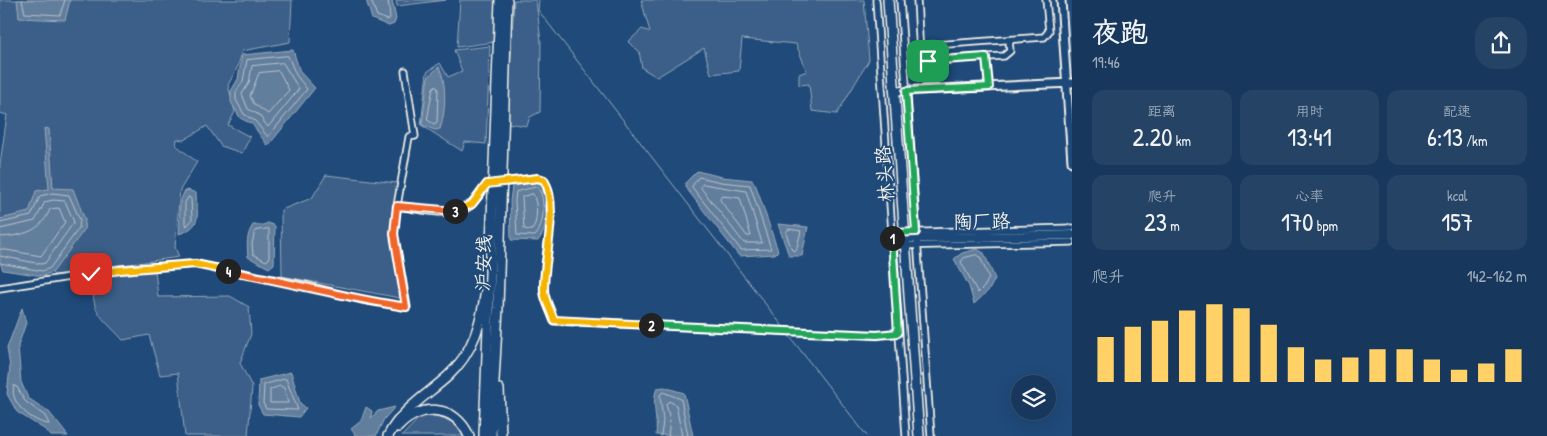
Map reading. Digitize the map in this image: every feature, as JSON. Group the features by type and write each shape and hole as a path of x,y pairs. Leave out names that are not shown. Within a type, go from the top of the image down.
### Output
{"main road":[{"name":"沪安线","path":"491,436 498,308 500,0"},
{"name":"沪安线","path":"484,436 494,206 498,183 507,0"},
{"name":"林头路","path":"888,0 919,436"},
{"path":"388,436 401,415 449,375 465,356 476,335 486,292 494,206"},
{"name":"陶厂路","path":"892,239 1072,235"},
{"path":"498,308 502,436"},
{"path":"393,436 405,420 416,413 434,410 448,414 458,421 469,436"}],"street":[{"path":"876,0 906,436"},
{"path":"900,0 931,436"},
{"path":"916,0 921,58 925,61 1007,55 1010,51 1010,40"},
{"path":"920,46 1046,36 1049,31 1046,0"},
{"path":"1061,0 1070,84 1072,162"},
{"path":"986,57 989,87"},
{"path":"0,288 120,270 195,264 309,286 362,300 406,307 394,234 409,137 415,136 405,71"},
{"path":"894,91 1070,84"},
{"path":"397,206 443,211 462,209 472,204 487,184 538,178 544,180 548,186 550,214 544,291 554,320 877,335 898,333"},
{"path":"917,238 1072,228"},
{"path":"917,238 1072,242"}],"shaded area":[{"path":"0,0 292,0 290,42 242,51 238,66 228,85 235,112 228,125 250,137 242,153 221,146 207,126 184,140 177,139 176,145 197,162 180,190 175,247 179,257 54,275 0,224 0,164 7,115 0,113"},
{"path":"396,0 446,0 397,6"},
{"path":"460,0 496,0 494,42 457,47"},
{"path":"514,0 536,0 541,42 540,112 530,117 527,126 507,123"},
{"path":"641,0 864,0 869,60 837,114 812,111 809,84 799,85 799,74 807,71 796,44 742,39 739,71 711,74 704,48 657,77 642,68 639,51 628,42 642,29 650,32"},
{"path":"490,46 486,144 465,142 462,151 421,125 427,72 440,63 448,77 462,71 454,50"},
{"path":"326,175 397,183 391,231 400,298 282,276 281,210 312,198"},
{"path":"155,270 158,297 230,296 249,307 251,334 240,363 252,387 248,436 185,436 178,373 160,375 149,335 123,340 98,313 94,299 94,278"},
{"path":"421,416 437,416 447,420 456,426 463,436 402,436"}],"water":[{"path":"17,0 70,0 65,20 19,18"},
{"path":"366,0 392,0 396,19 394,24 389,26 372,19"},
{"path":"293,50 300,72 315,88 268,146 252,124 240,118 231,102 231,91 238,79 242,55"},
{"path":"439,67 442,73 444,106 440,129 435,130 422,125 428,77"},
{"path":"44,128 49,129 53,188 73,189 85,220 84,230 53,272 43,276 3,270 0,263 0,219 29,212 36,191 49,189"},
{"path":"697,171 722,177 752,180 756,186 778,251 775,254 739,256 686,188 685,183"},
{"path":"537,182 545,189 547,216 542,235 538,241 511,240 510,201 512,186"},
{"path":"188,190 196,193 197,219 192,227 179,234 180,202 184,192"},
{"path":"268,223 275,226 274,264 269,268 248,257 247,249 248,237 253,225"},
{"path":"778,224 808,227 802,256 789,256"},
{"path":"977,249 984,253 995,279 989,290 974,304 969,286 954,259 962,253"},
{"path":"22,308 26,323 18,346 21,382 28,398 49,412 68,436 51,436 47,431 17,412 7,394 10,367 7,348"},
{"path":"291,372 300,403 306,408 299,417 263,414 258,405 259,380"},
{"path":"664,387 684,393 693,436 656,435 655,393 657,388"},
{"path":"366,407 372,411 371,418 378,411 395,407 384,419 376,436 354,436 355,434 351,429 361,421"}],"waterway":[{"path":"539,0 538,10 784,328"},
{"path":"787,333 867,436"}],"route":[{"path":"91,274 195,264 338,292 362,300 406,307 394,234 397,206 454,211 472,204 487,184 538,178 544,180 548,186 550,214 544,291 554,320 877,335 898,333 892,233 916,232 906,91 989,87 986,57 928,61"}]}
